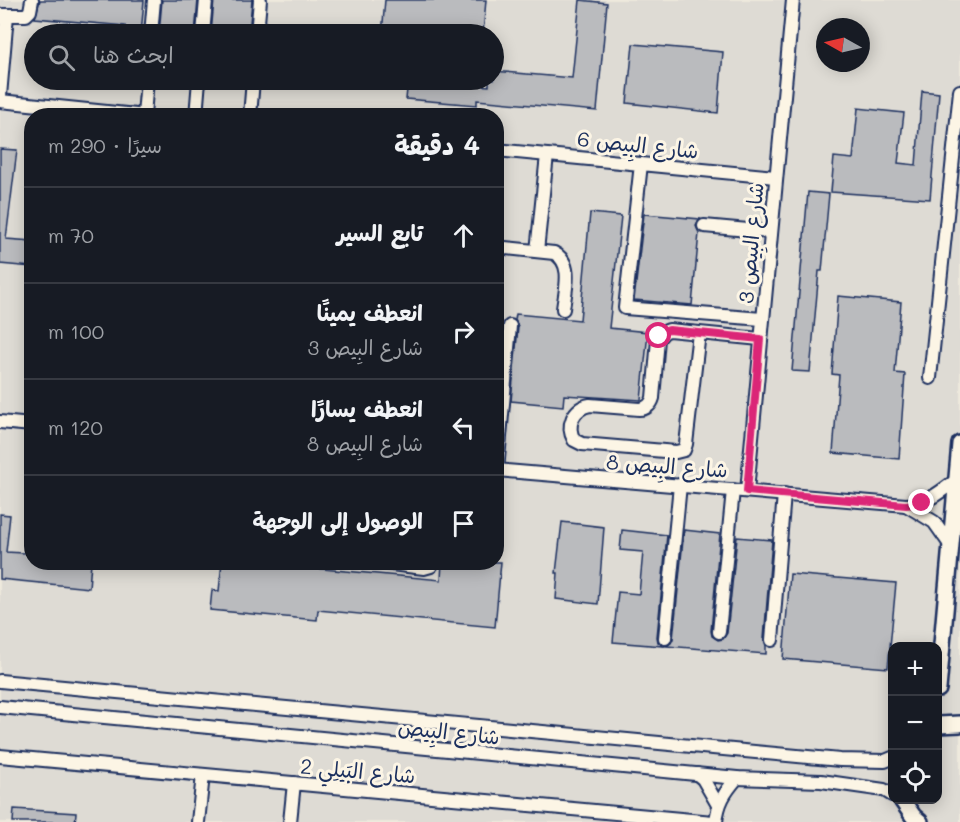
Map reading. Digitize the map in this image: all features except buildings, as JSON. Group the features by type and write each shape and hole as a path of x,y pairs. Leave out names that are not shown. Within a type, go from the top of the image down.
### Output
{"main road":[{"path":"942,645 960,444"},
{"path":"942,725 960,724"},
{"path":"905,804 915,820"}],"street":[{"path":"0,96 3,15 26,15 30,11 32,0"},
{"path":"152,24 154,0"},
{"path":"204,24 206,0"},
{"path":"258,24 260,0"},
{"name":"شارع البِيص 3","path":"747,491 793,0"},
{"path":"145,108 146,90"},
{"path":"197,108 198,90"},
{"path":"251,108 252,90"},
{"path":"930,378 960,91"},
{"path":"0,101 72,108"},
{"name":"شارع البِيص 6","path":"504,151 776,177"},
{"path":"537,251 547,154"},
{"path":"641,164 625,308 762,319"},
{"path":"704,226 770,232"},
{"path":"504,248 558,255 566,265 563,309"},
{"path":"504,392 510,326"},
{"path":"699,333 687,444 684,450 676,453 582,444 574,440 571,432 573,417 582,407 590,405 639,409 650,404 653,398 658,339 661,333 669,330 760,339"},
{"path":"0,422 24,424"},
{"name":"شارع البِيص 8","path":"504,471 906,505 930,500 957,480"},
{"path":"665,638 680,485"},
{"path":"719,632 733,490"},
{"path":"772,640 784,494"},
{"name":"شارع البِيص 8","path":"906,505 934,522 951,546"},
{"name":"شارع البِيص","path":"0,681 840,760 888,760"},
{"name":"شارع البِيص","path":"0,707 737,778 821,781 888,792"},
{"name":"شارع البَيلِي 2","path":"0,758 715,822"},
{"path":"697,774 704,779 718,805"},
{"path":"198,822 203,775"},
{"path":"715,822 718,805 737,778"},
{"path":"290,822 294,783"}],"shaded area":[{"path":"0,0 960,0 960,822 0,822"}],"route":[{"path":"659,336 669,330 760,339 747,491 906,505 922,503"}]}
